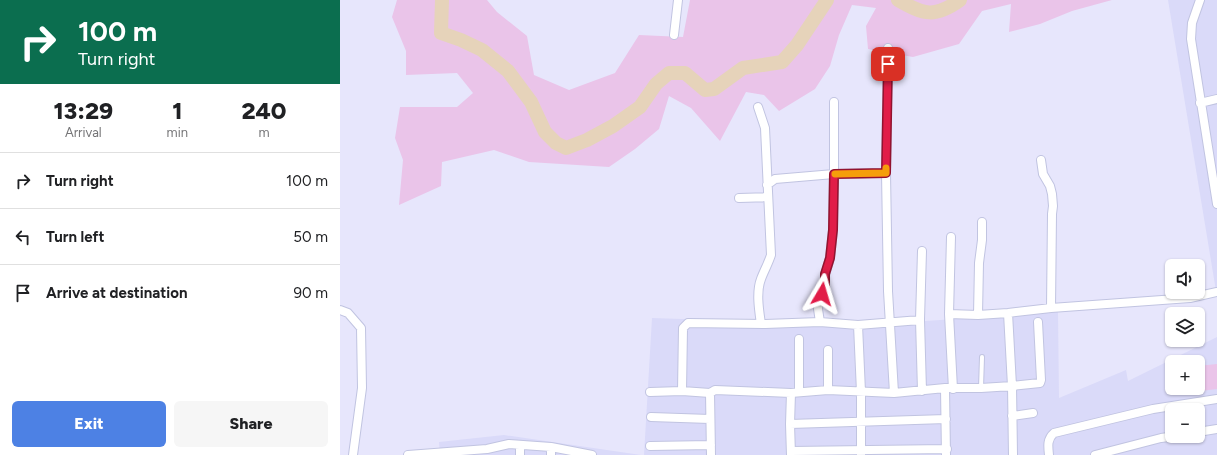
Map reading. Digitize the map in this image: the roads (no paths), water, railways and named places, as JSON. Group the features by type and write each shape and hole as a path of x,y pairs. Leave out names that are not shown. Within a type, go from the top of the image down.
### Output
{"street":[{"path":"674,35 678,0"},
{"path":"1200,0 1192,23 1191,39 1217,204"},
{"path":"888,48 886,173 887,248 889,322 894,393"},
{"path":"1200,103 1217,99"},
{"path":"820,322 818,309 825,286 825,274 830,258 833,230 834,102"},
{"path":"758,107 764,128 771,255 759,287 761,324"},
{"path":"1041,160 1043,174 1050,186 1053,206 1051,308"},
{"path":"767,185 775,179 834,174 886,173"},
{"path":"739,198 768,197"},
{"path":"978,315 979,263 982,240 982,222"},
{"path":"798,339 795,393 790,424 791,453 947,452 946,419 949,389 951,237"},
{"path":"922,251 920,320 922,391"},
{"path":"949,314 978,315 1008,313 1051,308 1190,298 1217,292"},
{"path":"340,310 348,313 361,328 362,388 353,455"},
{"path":"1008,313 1012,386 1013,455"},
{"path":"682,391 683,328 688,323 761,324 820,322 858,326 920,320"},
{"path":"650,392 682,391 710,393 715,390 795,393 828,390 894,393 1040,383 1038,322"},
{"path":"858,326 861,392 861,453"},
{"path":"828,350 828,390"},
{"path":"710,393 711,455"},
{"path":"1049,455 1048,442 1050,436 1054,433 1153,409 1217,399"},
{"path":"1012,416 1033,413"},
{"path":"651,417 710,419"},
{"path":"790,424 946,419"},
{"path":"1205,431 1217,429"},
{"path":"1095,455 1165,437"},
{"path":"408,455 487,452 508,444 551,451 592,455"},
{"path":"520,445 520,455"},
{"path":"650,446 711,445"}],"lane":[{"path":"981,388 982,357"}],"waterway":[{"path":"442,0 441,33 482,50 508,71 531,102 545,132 556,143 566,148 587,140 613,126 640,107 656,84 669,73 685,73 705,90 714,89 743,68 782,62 797,45 827,0"},
{"path":"898,0 915,9 929,12 943,10 960,0"}]}
